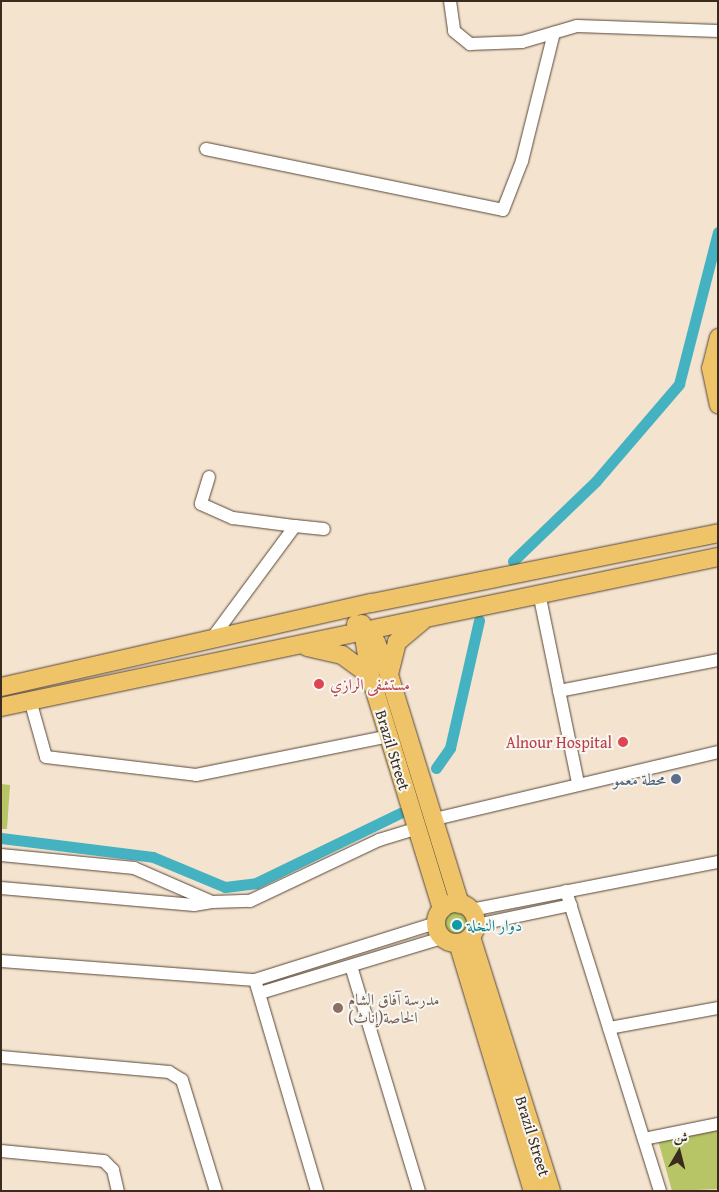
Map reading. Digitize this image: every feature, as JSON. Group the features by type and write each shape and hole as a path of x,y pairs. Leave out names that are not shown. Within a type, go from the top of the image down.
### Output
{"highway":[{"path":"1,687 333,614 372,603 718,533"},
{"path":"1,707 291,646 435,613 718,557"},
{"path":"362,630 372,603"},
{"path":"389,675 404,632 435,613"},
{"name":"Brazil Street","path":"333,614 351,620 376,642 389,675 434,819 457,924 533,1191"},
{"name":"Brazil Street","path":"362,630 370,676 418,828 457,924 550,1191"},
{"path":"291,646 342,654 370,676"}],"main road":[{"path":"718,337 710,368 718,405"}],"street":[{"path":"450,1 454,31 470,44 522,42 577,26 718,31"},
{"path":"206,149 503,210 522,161 554,34"},
{"path":"209,477 201,504 232,518 324,528"},
{"path":"210,641 295,526"},
{"path":"539,593 578,783"},
{"path":"559,691 718,660"},
{"path":"30,700 46,757 196,775 389,736"},
{"path":"434,819 578,783 718,752"},
{"path":"1,888 194,905 212,902 250,901 379,840 418,828"},
{"path":"1,855 134,868 212,902"},
{"path":"1,961 255,980 457,924 566,891 718,862"},
{"path":"566,891 660,1191"},
{"path":"260,993 351,966 457,924 571,905"},
{"path":"351,966 419,1191"},
{"path":"255,980 317,1191"},
{"path":"609,1028 718,1008"},
{"path":"1,1057 169,1072 182,1080 216,1191"},
{"path":"644,1139 718,1124"},
{"path":"1,1151 104,1160 113,1170 118,1191"}],"green space":[{"path":"1,784 10,785 7,829 1,829"},
{"path":"456,911 464,915 468,923 464,931 456,935 448,931 444,923 448,915"},
{"path":"718,1129 718,1189 672,1191 658,1140"}],"waterway":[{"path":"513,561 596,481 679,384 718,232"},
{"path":"436,768 450,748 479,620"},
{"path":"1,838 153,857 225,887 256,883 400,813"}],"place":[{"name":"مستشفى الرازي","path":"319,684"},
{"name":"Alnour Hospital","path":"623,742"},
{"name":"محطة معمو","path":"676,779"},
{"name":"دوار النخلة","path":"457,925"},
{"name":"مدرسة آفاق الشام الخاصة(إناث)","path":"338,1008"}]}
